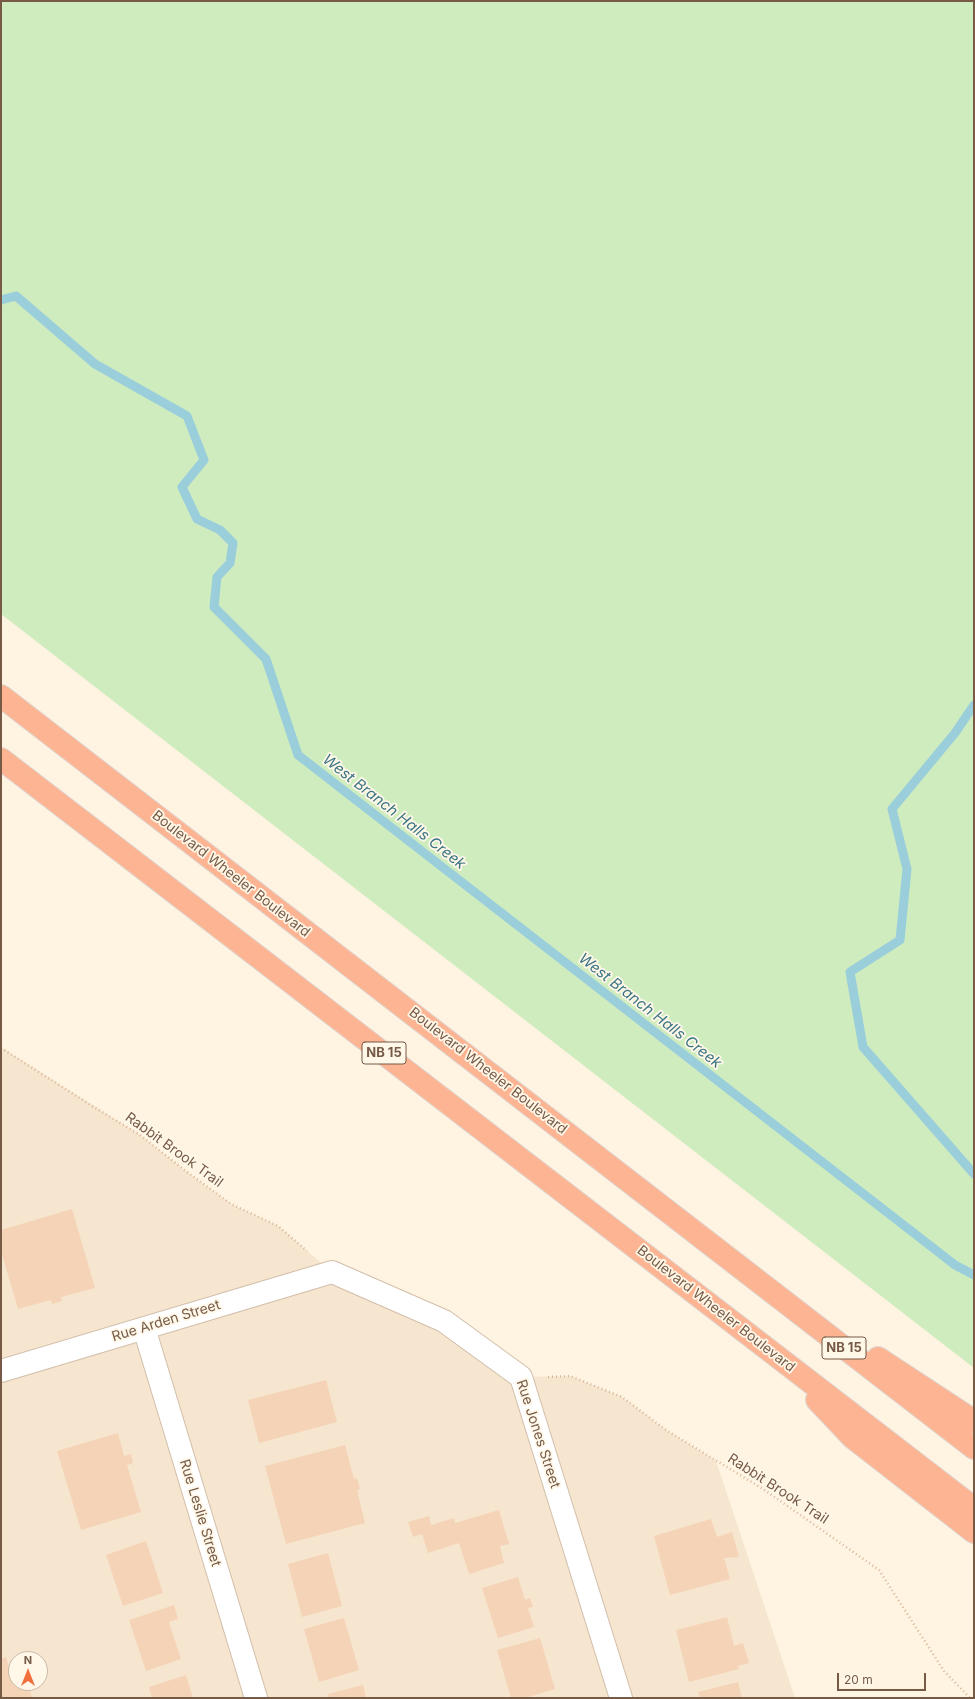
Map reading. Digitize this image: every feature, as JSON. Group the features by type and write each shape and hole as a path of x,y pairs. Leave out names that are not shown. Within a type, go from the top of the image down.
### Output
{"highway":[{"name":"Boulevard Wheeler Boulevard","path":"1,696 974,1448"},
{"name":"Boulevard Wheeler Boulevard","path":"1,759 974,1508"},
{"path":"714,1248 974,1421"},
{"path":"767,1348 852,1437 974,1532"}],"street":[{"name":"Rue Arden Street","path":"1,1371 332,1272"},
{"name":"Rue Jones Street","path":"332,1272 444,1321 521,1377 621,1698"},
{"name":"Rue Leslie Street","path":"144,1328 256,1698"}],"path":[{"name":"Rabbit Brook Trail","path":"1,1048 140,1135 183,1169 232,1204 278,1226 332,1272"},
{"name":"Rabbit Brook Trail","path":"521,1377 570,1376 622,1398 666,1430 763,1488 813,1522 879,1570 944,1671 970,1698"}],"shaded area":[{"path":"1,1047 140,1135 231,1204 278,1226 332,1272 444,1321 521,1377 570,1376 622,1397 666,1430 716,1461 795,1698 1,1698"}],"green space":[{"path":"1,1 974,1 974,1368 1,614"}],"building":[{"path":"72,1209 95,1288 61,1297 62,1301 52,1304 51,1300 18,1309 1,1251 1,1230"},
{"path":"326,1380 337,1422 259,1443 248,1400"},
{"path":"118,1433 124,1456 131,1454 133,1463 127,1465 141,1512 81,1530 57,1451"},
{"path":"345,1445 354,1479 357,1478 360,1489 357,1490 365,1523 286,1544 265,1466"},
{"path":"499,1510 509,1544 500,1546 504,1563 469,1574 459,1543 428,1553 422,1534 413,1537 408,1522 429,1516 431,1525 454,1518 455,1523"},
{"path":"711,1519 717,1537 732,1532 739,1557 724,1558 730,1579 670,1595 654,1536"},
{"path":"146,1541 163,1593 123,1606 106,1555"},
{"path":"328,1553 342,1606 302,1617 288,1564"},
{"path":"518,1577 525,1600 530,1598 533,1607 528,1608 534,1627 498,1638 482,1588"},
{"path":"174,1605 178,1619 169,1622 181,1659 146,1671 129,1620"},
{"path":"727,1617 734,1646 743,1643 749,1663 738,1666 739,1669 689,1682 676,1630"},
{"path":"344,1618 359,1670 319,1682 304,1629"},
{"path":"540,1638 555,1689 525,1698 511,1698 497,1650"},
{"path":"6,1657 8,1664 8,1691 30,1691 32,1698 1,1698 1,1659"},
{"path":"186,1675 193,1698 152,1698 149,1687"},
{"path":"738,1682 742,1698 700,1698 698,1692"},
{"path":"363,1685 366,1698 329,1698 328,1694"}],"waterway":[{"name":"West Branch Halls Creek","path":"1,300 16,296 95,364 187,416 204,460 182,487 197,519 220,530 233,543 230,563 217,577 214,607 266,659 298,755 955,1265 974,1275"},
{"path":"974,705 955,733 892,809 907,869 900,940 850,972 863,1047 974,1174"}]}
